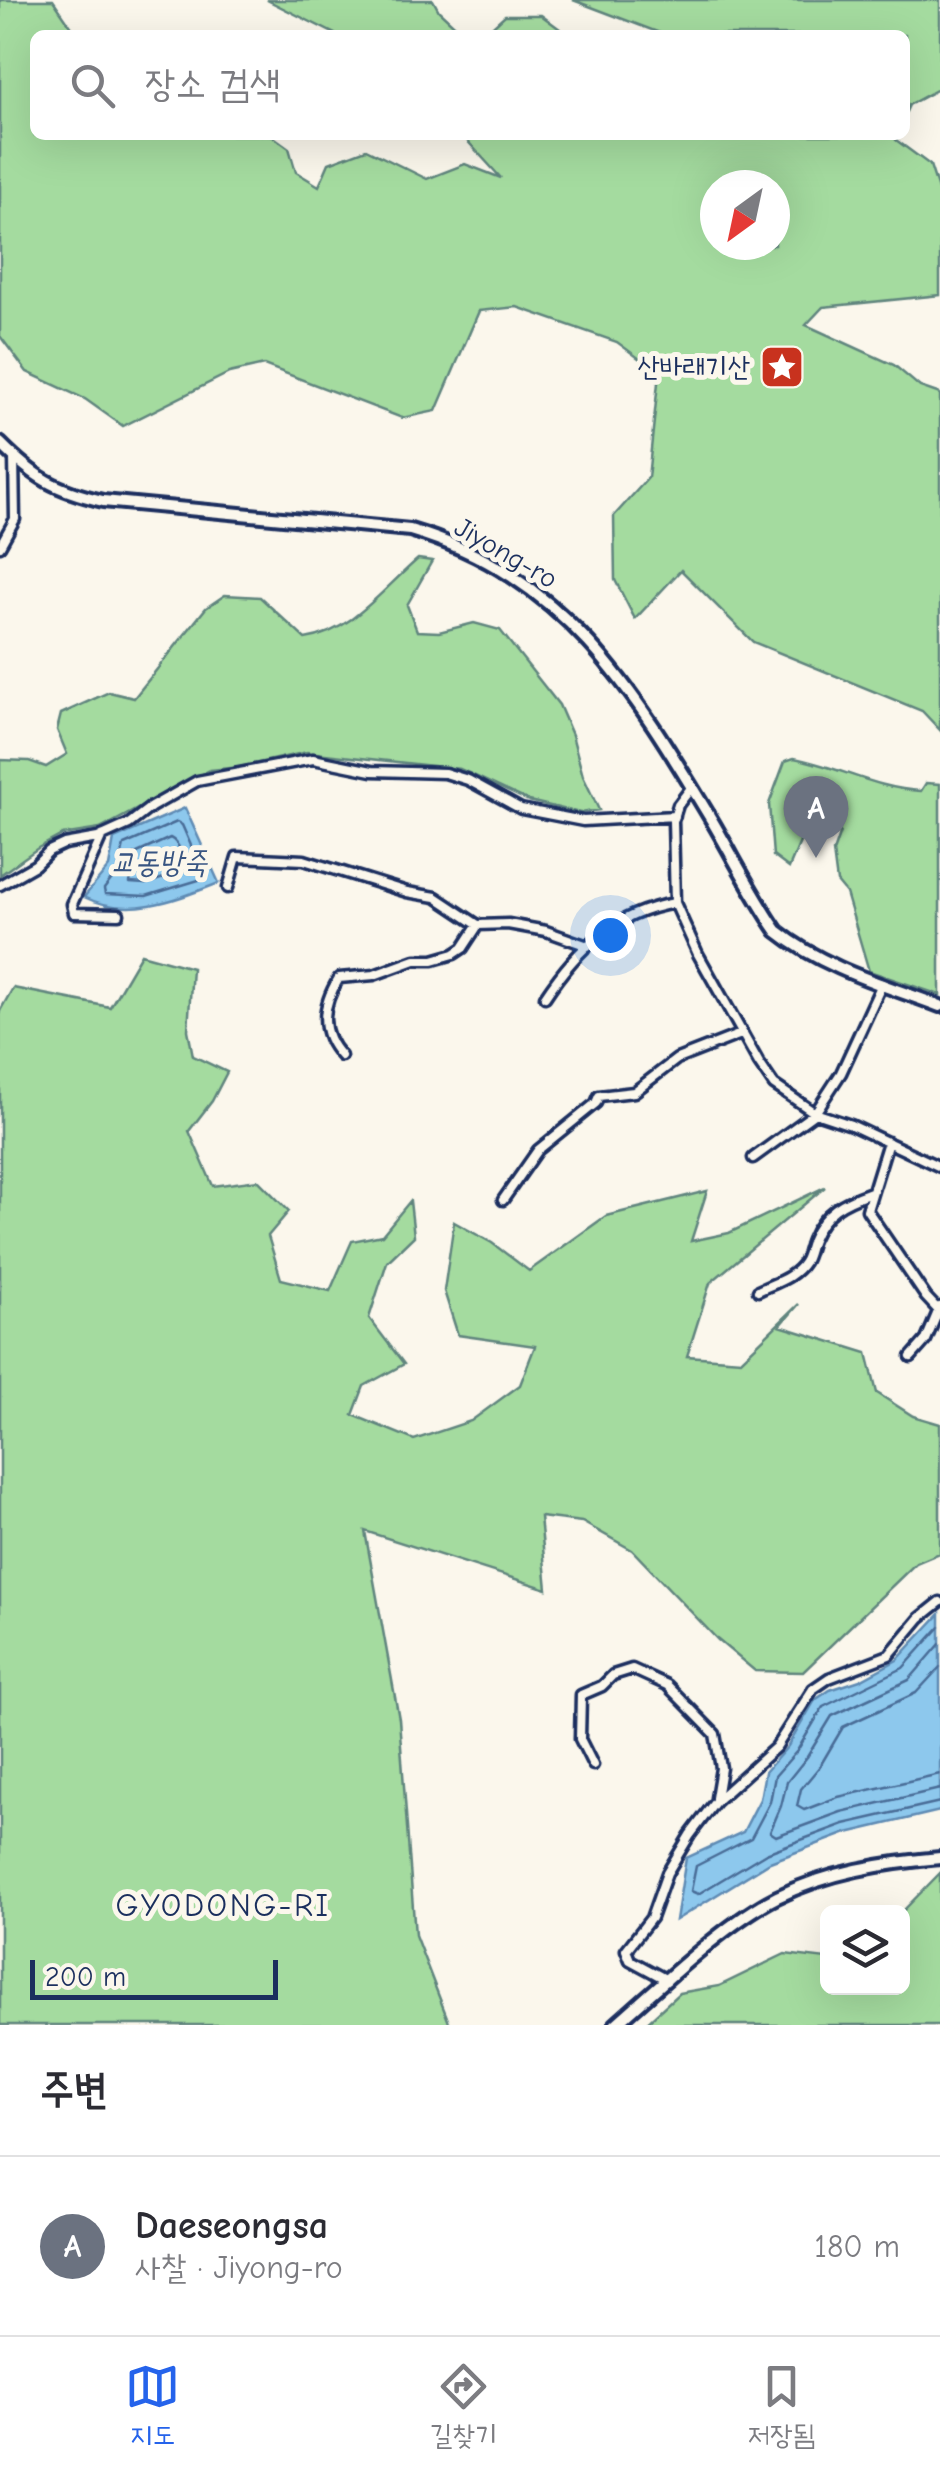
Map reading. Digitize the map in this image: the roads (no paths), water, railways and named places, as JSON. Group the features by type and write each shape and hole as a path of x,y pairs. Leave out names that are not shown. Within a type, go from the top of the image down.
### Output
{"street":[{"name":"Jiyong-ro","path":"0,443 45,483 67,493 103,501 410,530 458,547 510,575 564,615 631,691 777,930 820,960 940,1006"},
{"path":"0,546 15,519 14,457"},
{"path":"0,886 35,865 49,850 102,836 129,824 197,782 314,759 372,771 445,773 468,780 521,809 583,821 674,816"},
{"path":"691,788 674,816 675,903 740,1034 774,1085 815,1113 940,1168"},
{"path":"102,836 72,904 74,914 120,914"},
{"path":"228,888 238,857 304,860 436,898 478,926 508,924 588,946"},
{"path":"545,997 561,972 626,916 644,908 675,903"},
{"path":"340,1056 323,1029 326,1007 339,978 374,976 415,960 454,954 478,926"},
{"path":"753,1158 815,1113 841,1073 882,984"},
{"path":"503,1200 538,1150 596,1103 599,1096 634,1092 677,1059 740,1034"},
{"path":"888,1142 867,1210 940,1310 926,1340 911,1358"},
{"path":"758,1291 783,1282 803,1266 812,1238 828,1212 870,1192"},
{"path":"667,1980 630,1960 626,1950 651,1918 677,1855 715,1802 776,1747 813,1689 829,1678 888,1655 920,1618 940,1602"},
{"path":"593,1765 580,1739 581,1695 621,1671 640,1670 667,1685 715,1734 720,1768 715,1802"},
{"path":"615,2025 746,1916 776,1898 856,1869 940,1858"}],"water":[{"name":"교동방죽","path":"185,808 219,883 169,901 135,907 84,897 109,867 114,839"},
{"path":"940,1614 940,1811 847,1833 770,1862 676,1920 686,1858 743,1832 760,1799 765,1772 788,1746 815,1700 897,1660"}],"place":[{"name":"산바래기산","path":"782,367"},
{"name":"Daeseongsa","path":"816,858"}],"district":[{"name":"GYODONG-RI","path":"223,1905"}]}
